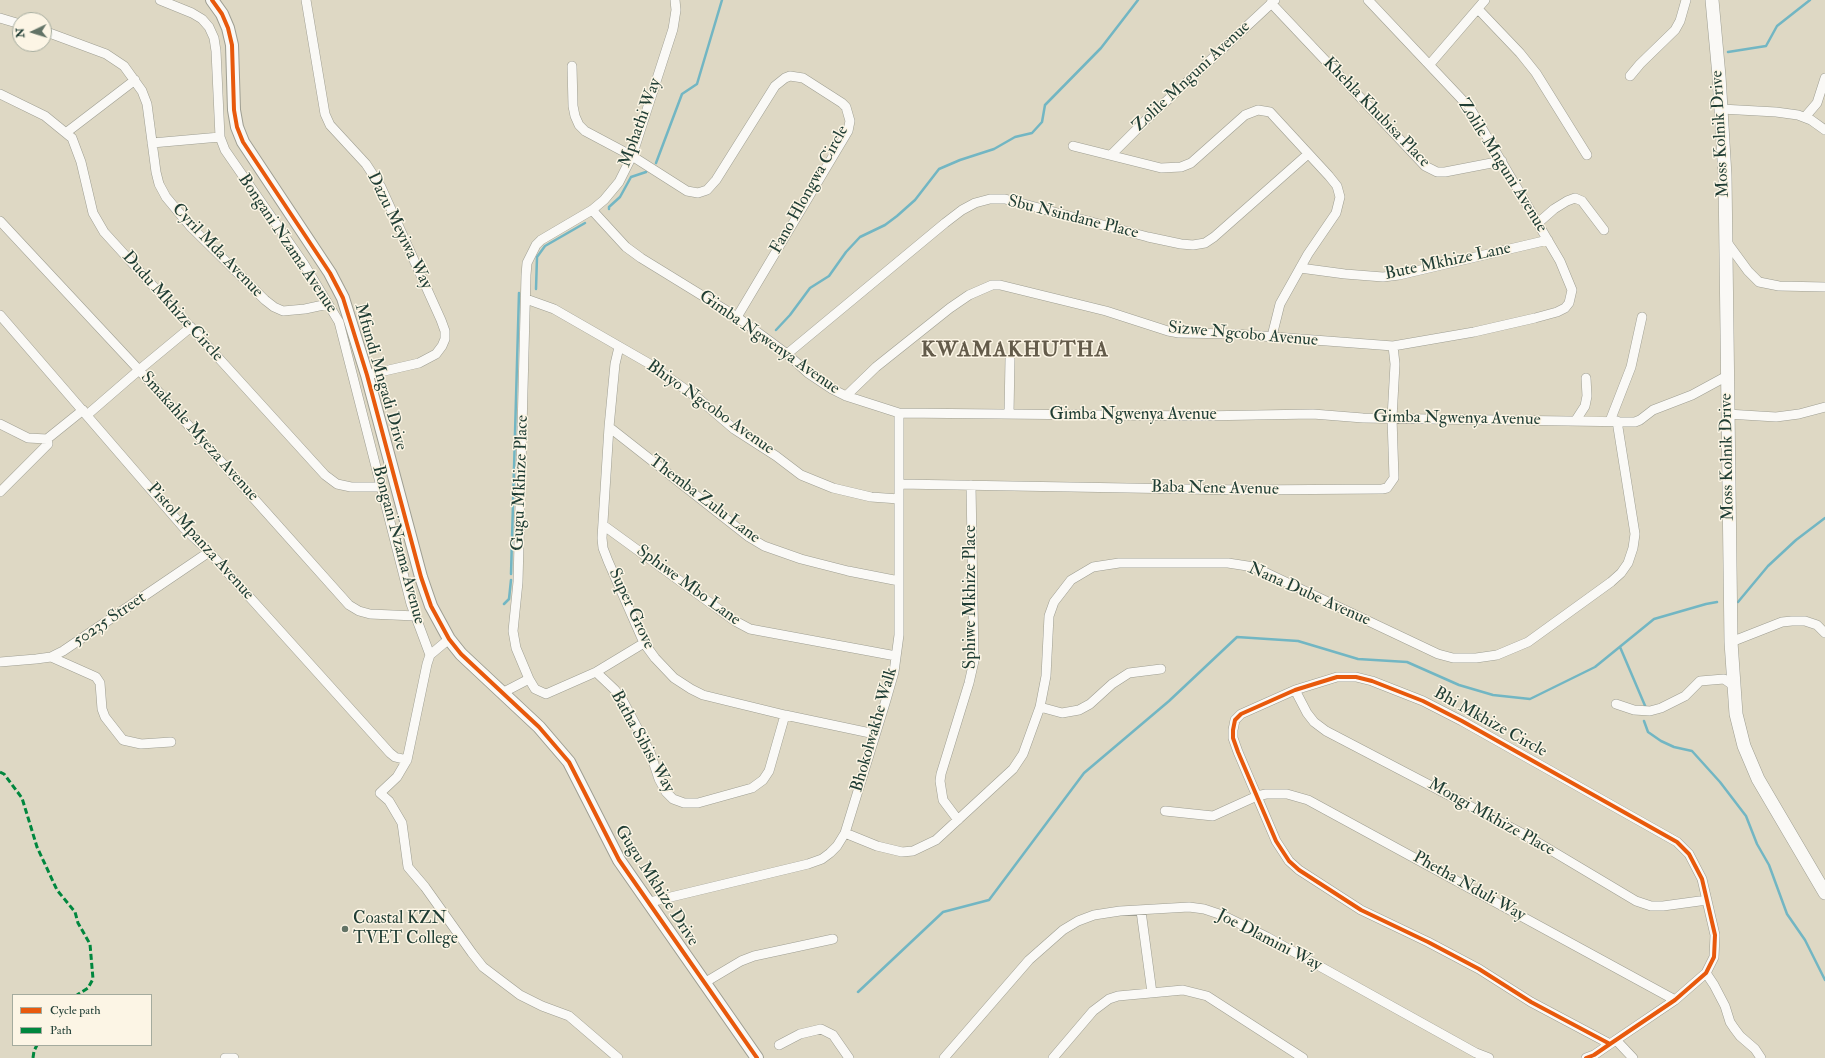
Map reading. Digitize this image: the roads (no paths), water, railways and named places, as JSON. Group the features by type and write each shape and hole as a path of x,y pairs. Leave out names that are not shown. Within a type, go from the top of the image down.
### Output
{"main road":[{"name":"Moss Kolnik Drive","path":"1712,0 1725,176 1731,642 1736,714 1744,746 1758,779 1825,893"}],"street":[{"name":"Bongani Nzama Avenue","path":"160,0 192,13 202,19 209,28 214,38 216,51 220,137 233,163 304,264 339,322 344,336 381,487 416,616 430,655"},
{"name":"Mfundi Mngadi Drive","path":"212,0 222,14 228,28 232,45 234,110 239,132 252,157 337,285 343,298 367,375 423,584 431,606 449,639 472,666 502,693"},
{"name":"Dazu Meyiwa Way","path":"306,0 325,114 330,125 366,164 382,187 445,331 445,339 436,354 419,363 367,375"},
{"name":"Mphathi Way","path":"531,252 541,240 592,210 612,192 632,156 673,29 676,10 675,0"},
{"name":"Zolile Mnguni Avenue","path":"1368,0 1470,108 1560,261 1572,290"},
{"path":"1430,64 1485,0"},
{"path":"1630,76 1640,64 1675,30 1680,21 1686,0"},
{"name":"Zolile Mnguni Avenue","path":"1111,155 1146,120 1273,2"},
{"name":"Khehla Khubisa Place","path":"1273,2 1425,166 1436,172 1445,172 1502,161"},
{"path":"1478,9 1520,53 1536,73 1587,155"},
{"path":"0,18 12,22"},
{"name":"Cyril Mda Avenue","path":"52,35 106,54 124,66 135,80 148,104 152,143 159,184 169,202 191,227 265,300 282,310 305,309 328,304"},
{"path":"572,66 574,116 579,125 595,137 632,156"},
{"name":"Fano Hlongwa Circle","path":"632,156 687,191 698,193 707,190 716,180 775,86 780,81 790,76 803,78 842,102 846,107 850,121 848,131 737,317"},
{"path":"1808,118 1817,103 1825,78"},
{"path":"67,132 135,80"},
{"name":"Dudu Mkhize Circle","path":"0,94 45,116 67,132 72,138 77,149 93,213 100,226 325,475 337,484 351,487 381,487"},
{"path":"1721,109 1786,112 1825,122"},
{"path":"1073,146 1161,168 1181,167 1192,163 1245,115 1258,110 1270,112 1330,176 1337,186 1340,197 1336,213 1300,268 1280,304 1272,336"},
{"path":"1808,118 1825,130"},
{"path":"152,143 220,137"},
{"name":"Sbu Nsindane Place","path":"786,354 945,223 962,210 975,203 990,199 1005,199 1148,236 1181,244 1194,245 1205,243 1214,237 1308,154"},
{"path":"1538,223 1554,209 1575,198 1582,202 1604,230"},
{"name":"Gimba Ngwenya Avenue","path":"592,210 626,247 641,258 737,317 786,354 808,373 832,389 846,396 899,412 1200,416 1313,414 1363,418 1634,422 1640,420 1649,412 1692,395 1727,376"},
{"name":"Smakahle Myeza Avenue","path":"0,220 139,370 349,605 359,611 370,614 416,616"},
{"name":"Bute Mkhize Lane","path":"1300,268 1345,274 1388,276 1548,240"},
{"path":"1726,241 1748,271 1760,282 1779,286 1825,287"},
{"name":"Gugu Mkhize Place","path":"531,252 527,263 518,582 513,631 516,648 529,679 535,689 540,692 546,694 596,672"},
{"name":"Sizwe Ngcobo Avenue","path":"846,396 876,367 950,308 969,295 992,285 1008,286 1106,311 1168,331 1272,336 1324,342 1393,346 1474,332 1557,312 1569,303 1572,290"},
{"name":"Bhiyo Ngcobo Avenue","path":"526,299 554,309 648,363 699,399 734,429 776,456 801,475 833,488 871,497 899,499"},
{"name":"Pistol Mpanza Avenue","path":"0,315 184,528 210,552 390,753 395,757 408,760"},
{"path":"1614,421 1631,367 1642,317"},
{"path":"0,424 28,438 47,439 85,413 191,327"},
{"name":"Baba Nene Avenue","path":"899,484 1242,490 1382,490 1387,488 1394,478 1392,418 1395,378 1393,346"},
{"name":"Super Grove","path":"619,347 615,364 609,427 603,548 644,643 674,678 691,689 717,699 875,734"},
{"path":"1009,414 1010,359"},
{"path":"1576,420 1585,406 1587,396 1586,378"},
{"path":"1727,414 1776,417 1799,414 1825,407"},
{"name":"Bhokolwakhe Walk","path":"650,902 808,864 822,859 830,853 837,846 845,833 894,672 899,635 899,412"},
{"name":"Nana Dube Avenue","path":"845,833 883,848 902,852 913,851 936,840 1013,769 1023,754 1040,707 1046,676 1050,616 1054,602 1072,580 1084,571 1105,564 1241,564 1268,573 1438,654 1453,658 1476,658 1497,655 1522,645 1611,582 1622,573 1628,563 1633,548 1635,534 1614,421"},
{"name":"Themba Zulu Lane","path":"609,427 749,537 764,546 801,559 848,571 899,581"},
{"path":"0,492 48,444 47,439"},
{"name":"Sphiwe Mkhize Place","path":"958,820 943,800 940,781 974,662 971,485"},
{"name":"Sphiwe Mbo Lane","path":"603,525 746,628 896,656"},
{"name":"50235 Street","path":"0,662 51,657 78,643 210,552"},
{"path":"1731,642 1782,622 1805,621 1817,625 1825,632"},
{"path":"449,639 430,655 424,675 408,760 397,777 380,793 389,801 402,823 408,867 425,887 483,967 520,995 542,1006 569,1016 618,1058"},
{"path":"596,672 644,643"},
{"path":"51,657 96,677 100,683 102,709 106,717 124,740 141,744 171,742"},
{"path":"1040,707 1062,713 1078,710 1090,704 1112,684 1129,673 1161,669"},
{"name":"Batha Sibisi Way","path":"596,672 611,685 622,699 650,752 659,779 666,792 673,799 684,803 698,803 752,788 763,780 770,771 785,715"},
{"name":"Bhi Mkhize Circle","path":"1586,1058 1613,1042 1674,1000 1706,973 1714,957 1715,935 1702,879 1688,854 1677,842 1423,701 1392,687 1356,677 1337,677 1295,690 1241,714 1236,720 1233,730 1233,738 1279,846 1289,861 1298,870 1362,910 1460,959 1532,1002 1613,1042"},
{"path":"502,693 529,679"},
{"path":"1616,704 1634,710 1650,711 1661,708 1685,696 1700,681 1724,679 1734,686"},
{"name":"Mongi Mkhize Place","path":"1295,690 1307,713 1314,722 1326,731 1527,836 1636,901 1651,906 1663,906 1707,900"},
{"name":"Gugu Mkhize Drive","path":"502,693 539,727 569,762 591,802 609,842 757,1058"},
{"name":"Phetha Nduli Way","path":"1165,811 1213,816 1257,796 1266,794 1287,794 1308,800 1674,1000"},
{"name":"Joe Dlamini Way","path":"944,1058 1029,960 1063,930 1094,914 1189,907 1204,909 1222,915 1267,937 1476,1053 1489,1058"},
{"path":"1141,911 1152,993"},
{"path":"704,982 741,961 754,956 833,939"},
{"path":"1706,973 1723,1002 1734,1028 1740,1036 1755,1048 1761,1058"},
{"path":"1053,1058 1093,1011 1109,999 1118,996 1183,990 1207,996 1303,1058"},
{"path":"779,1045 800,1034 821,1029 833,1036 849,1058"},
{"path":"1613,1042 1633,1058"},
{"path":"225,1058 234,1058"}],"waterway":[{"path":"656,163 682,94 697,84 722,0"},
{"path":"776,330 790,315 810,288 829,276 846,252 860,237 885,225 897,216 915,200 939,169 960,160 994,149 1015,137 1032,133 1042,122 1045,105 1101,48 1138,0"},
{"path":"1728,52 1766,46 1777,26 1810,0"},
{"path":"609,209 609,207 620,197 631,177 646,172"},
{"path":"536,289 537,257 545,246 585,223"},
{"path":"511,574 519,293"},
{"path":"1738,602 1768,566 1796,540 1825,518"},
{"path":"504,604 509,599 511,580"},
{"path":"858,992 943,912 989,900 1084,773 1169,701 1237,637 1298,641 1358,659 1407,662 1459,685 1493,695 1530,699 1595,667 1654,619 1717,602"},
{"path":"1620,647 1646,708"},
{"path":"1644,721 1648,732 1661,741 1674,747 1692,751 1720,782 1746,816 1757,844 1769,865 1787,914 1805,940 1825,980"}],"place":[{"name":"Coastal KZN TVET College","path":"345,929"}],"district":[{"name":"KWAMAKHUTHA","path":"1015,351"}]}
